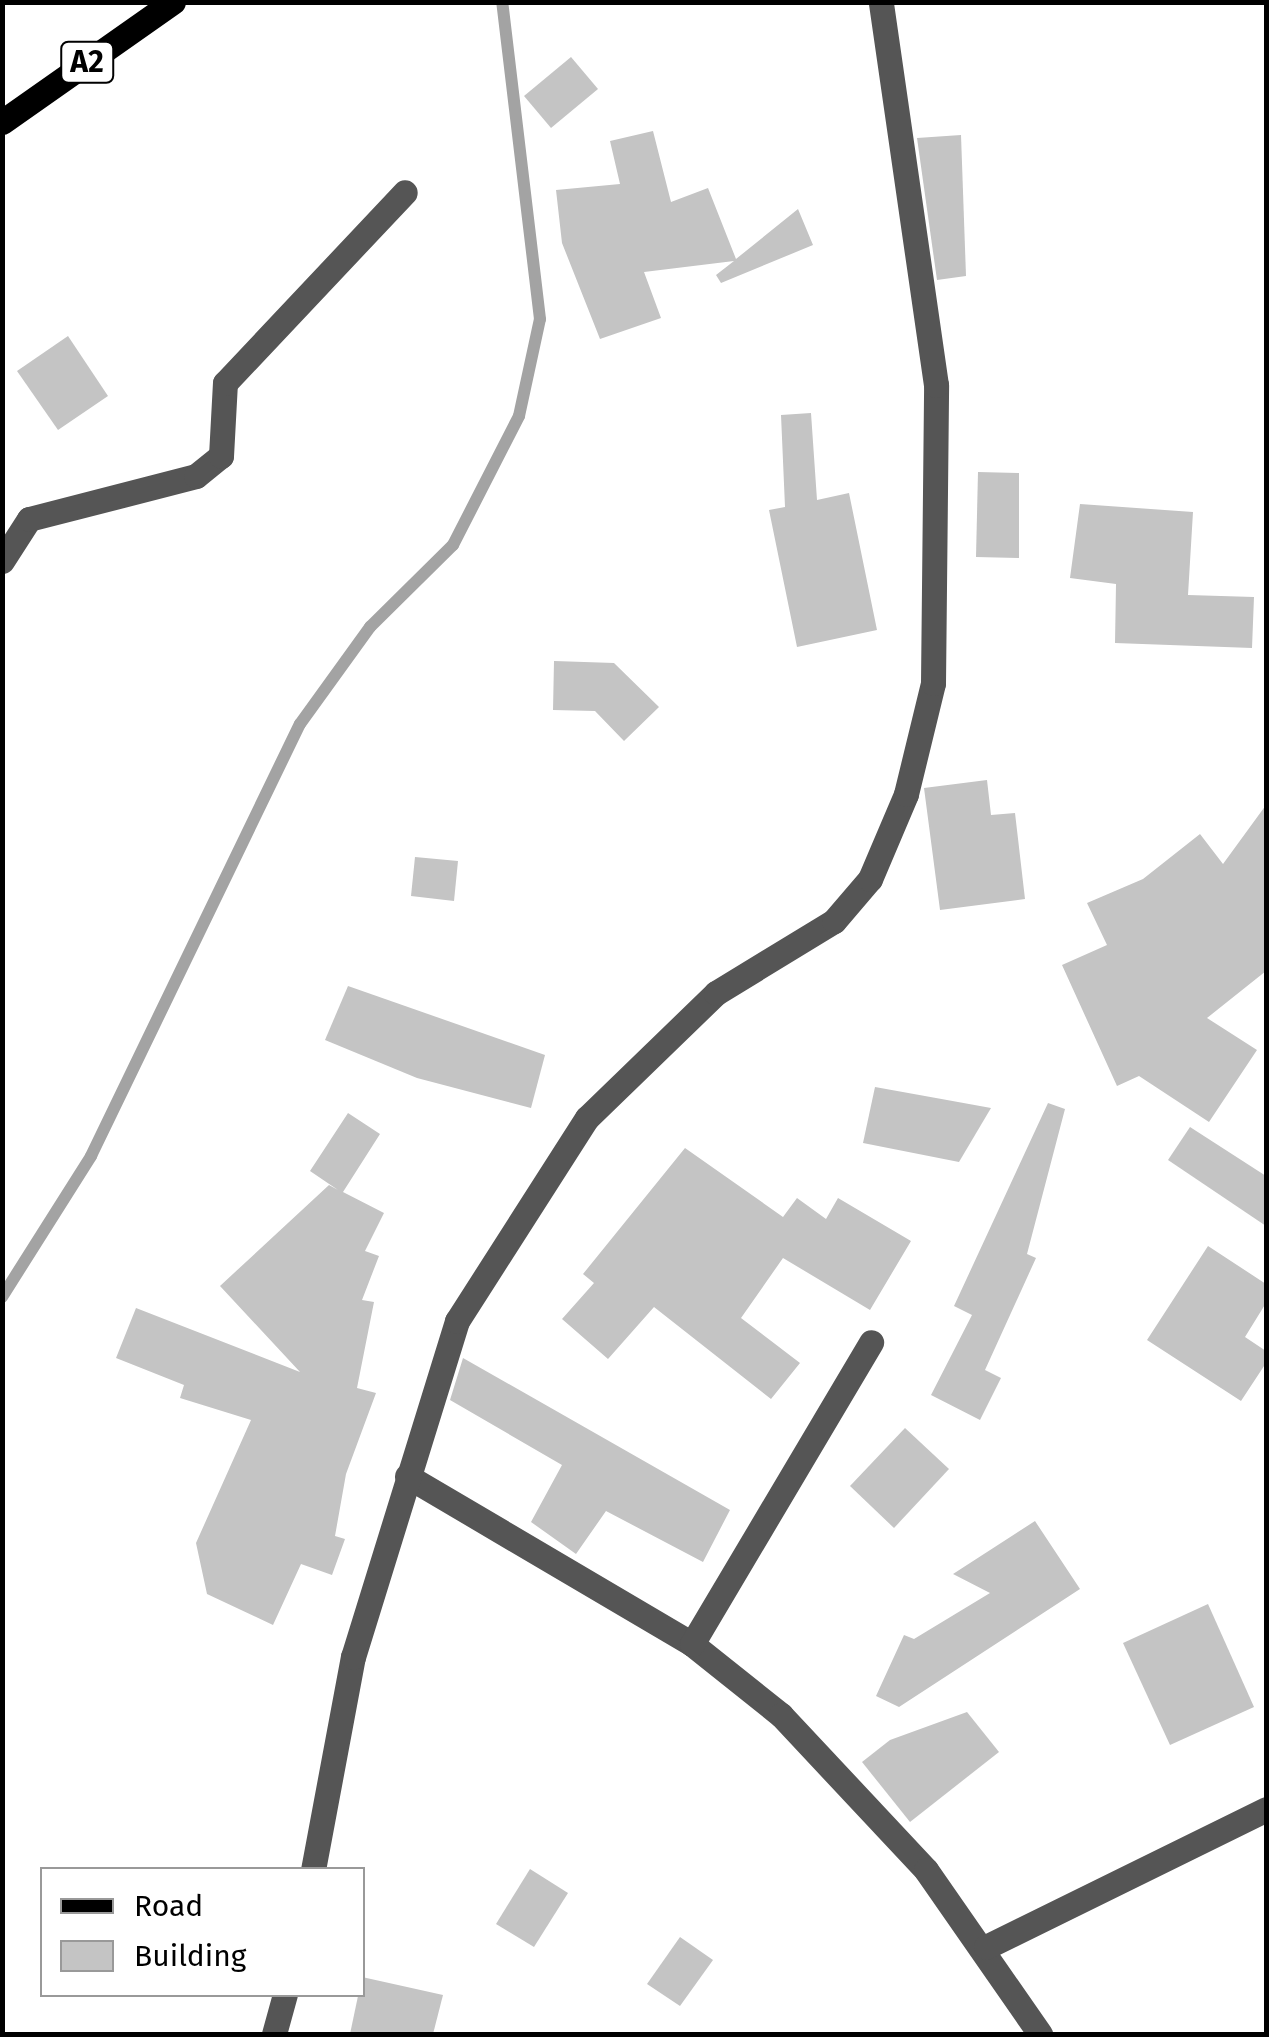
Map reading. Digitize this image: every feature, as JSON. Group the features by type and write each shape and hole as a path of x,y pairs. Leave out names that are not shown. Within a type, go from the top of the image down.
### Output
{"main road":[{"name":"A2","path":"2,122 172,2"}],"street":[{"path":"313,1867 353,1657 406,1476 458,1321 587,1118 716,994 834,921 870,878 906,794 933,683 936,385 882,2"},
{"path":"2,561 28,519 196,476 221,456 224,382 404,192"},
{"path":"692,1644 871,1342"},
{"path":"406,1476 692,1644 782,1715 986,1948 1040,2034"},
{"path":"986,1948 1266,1809"},
{"path":"274,2034 284,1997"}],"building":[{"path":"571,57 598,89 551,128 524,96"},
{"path":"653,131 671,202 708,188 736,259 798,209 813,245 721,283 716,275 734,261 644,272 661,318 600,339 562,243 556,190 620,184 610,141"},
{"path":"961,135 966,276 937,280 917,138"},
{"path":"68,336 108,396 58,430 17,371"},
{"path":"811,413 817,500 849,493 877,630 797,647 769,510 785,507 781,415"},
{"path":"978,472 1019,473 1019,558 976,557"},
{"path":"1080,504 1193,512 1188,595 1254,597 1252,648 1115,643 1116,584 1070,578"},
{"path":"554,661 614,663 659,707 624,741 595,711 553,710"},
{"path":"987,780 991,815 1015,813 1025,899 940,910 924,788"},
{"path":"1266,805 1266,971 1207,1018 1257,1050 1209,1122 1139,1076 1117,1086 1062,965 1107,945 1087,903 1143,879 1200,834 1223,864"},
{"path":"415,857 458,861 454,901 411,896"},
{"path":"348,986 545,1055 531,1108 417,1078 325,1040"},
{"path":"875,1087 991,1108 959,1162 863,1143"},
{"path":"1048,1103 1065,1109 1027,1254 1036,1258 985,1370 1001,1378 980,1420 931,1395 972,1315 954,1306"},
{"path":"348,1113 380,1134 343,1192 384,1213 365,1251 379,1256 362,1300 374,1302 357,1388 376,1393 346,1474 335,1536 345,1539 332,1575 301,1564 273,1625 207,1594 196,1543 251,1420 180,1398 184,1385 116,1358 136,1308 300,1372 220,1286 329,1185 338,1190 310,1171"},
{"path":"1190,1127 1266,1176 1266,1226 1168,1160"},
{"path":"685,1148 783,1217 797,1198 826,1219 838,1198 911,1241 870,1310 783,1258 741,1318 800,1363 771,1399 654,1307 608,1359 562,1319 594,1283 583,1274"},
{"path":"1208,1246 1266,1284 1266,1303 1245,1337 1266,1351 1266,1363 1241,1401 1147,1340"},
{"path":"463,1358 730,1510 703,1562 606,1511 576,1554 531,1522 562,1465 450,1400"},
{"path":"905,1428 949,1469 894,1528 850,1486"},
{"path":"1035,1521 1080,1589 899,1707 876,1696 904,1635 914,1639 990,1593 953,1574"},
{"path":"1208,1604 1254,1707 1170,1745 1123,1643"},
{"path":"967,1712 999,1752 910,1822 862,1762 890,1740"},
{"path":"530,1869 568,1893 534,1947 496,1924"},
{"path":"680,1937 713,1960 680,2006 647,1984"},
{"path":"365,1978 443,1995 433,2034 350,2034 358,1997 365,1997"}],"waterway":[{"path":"2,1297 91,1156 300,724 370,627 453,545 519,416 540,319 502,2"}]}
